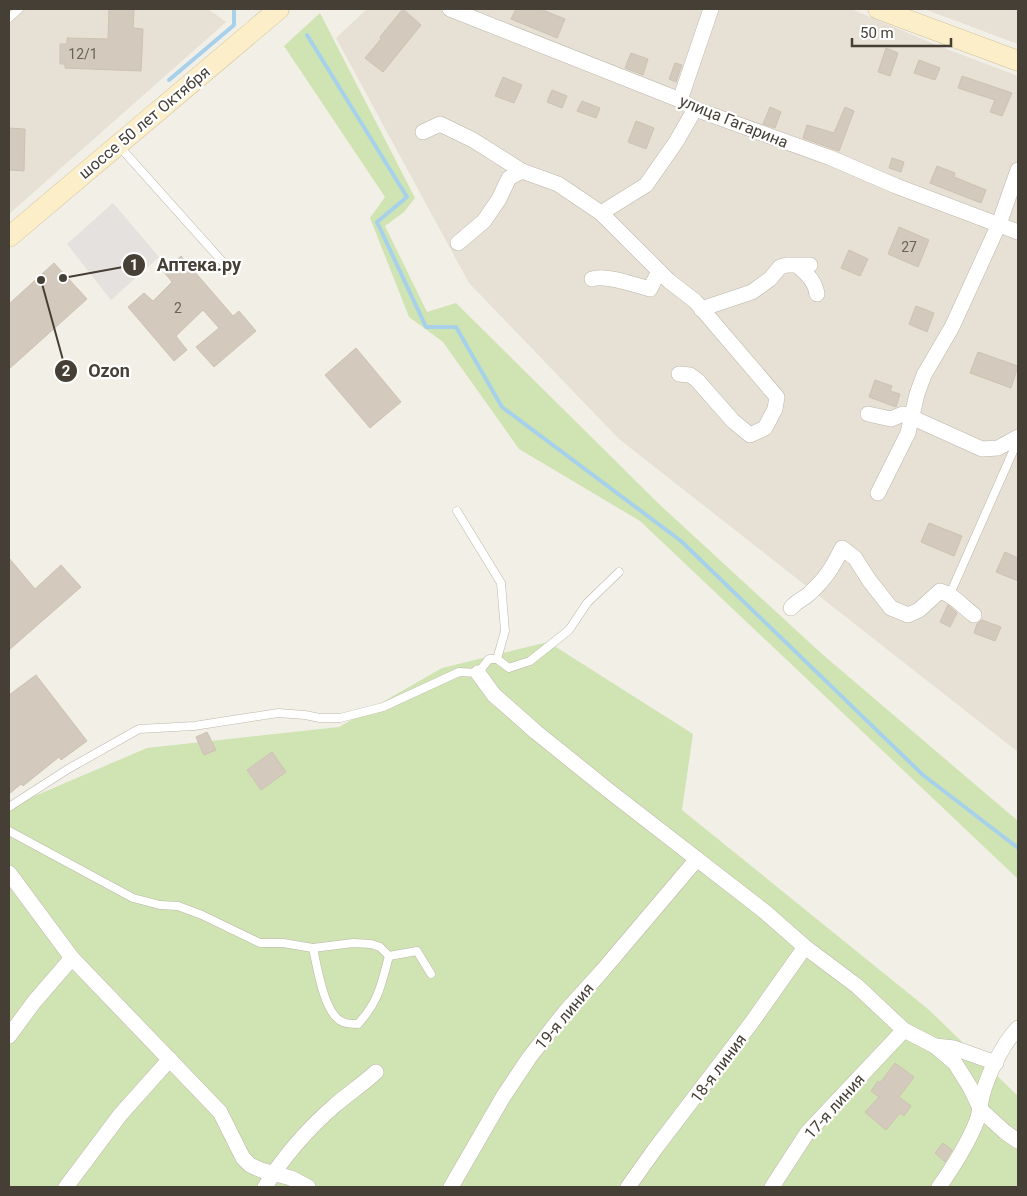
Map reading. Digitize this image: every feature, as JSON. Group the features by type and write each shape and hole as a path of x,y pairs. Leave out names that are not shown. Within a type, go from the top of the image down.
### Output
{"street":[{"name":"шоссе 50 лет Октября","path":"9,237 280,9"},
{"name":"улица Гагарина","path":"450,9 680,100 695,109 831,158 896,186 1018,232"},
{"path":"680,100 711,9"},
{"path":"878,9 1018,62"},
{"path":"601,213 646,185 676,142 695,109"},
{"path":"423,132 440,124 472,140 522,171 558,184 601,213 660,271 695,301 777,398 775,409 765,428 750,435 732,422 697,380 690,375 679,374"},
{"path":"878,494 908,433 916,394 952,327 999,224 1018,170"},
{"path":"458,243 484,221 499,199 509,178 522,171"},
{"path":"701,309 752,292 770,279 780,267 788,265 804,266 816,287 817,294"},
{"path":"592,279 597,277 610,279 650,289 660,271"},
{"path":"868,414 891,419 903,414 982,449 998,448 1018,439"},
{"path":"791,608 797,600 808,596 830,572 842,548 855,558 891,608 900,613 908,615 919,610 940,591 950,594 974,615"},
{"path":"478,673 494,695 536,732 764,911 805,947 856,986 904,1030 935,1046 955,1063 970,1087 981,1110 1018,1141"},
{"name":"19-я линия","path":"451,1187 503,1097 529,1058 565,1012 697,859"},
{"path":"9,873 72,958 220,1112 244,1158 250,1165 273,1174 291,1178 308,1187"},
{"name":"18-я линия","path":"628,1187 752,1022 805,947"},
{"path":"9,1036 34,1002 72,958"},
{"path":"940,1187 976,1123 981,1110 982,1097 1008,1039 1018,1028"},
{"name":"17-я линия","path":"772,1187 808,1133 904,1030"},
{"path":"935,1046 954,1048 996,1064"},
{"path":"66,1187 120,1115 170,1059"},
{"path":"265,1187 273,1174 304,1136 334,1106 376,1072"}],"lane":[{"path":"9,18 19,9"},
{"path":"118,144 229,269"},
{"path":"950,594 1018,439"},
{"path":"458,511 501,583 505,631 498,660"},
{"path":"9,808 68,769 139,729 194,726 278,713 320,718 340,718 384,707 458,672 478,673 489,659 498,660 509,668 530,661 569,630 587,603 619,572"},
{"path":"9,831 133,898 160,905 178,906 202,915 260,943 283,943 313,948 352,943 371,944 380,947 389,956"},
{"path":"313,948 324,991 333,1014 342,1022 358,1024 368,1013 377,998 389,956"},
{"path":"389,956 417,951 431,974"}],"shaded area":[{"path":"9,9 208,9 226,22 9,214"},
{"path":"367,9 851,9 939,46 1018,76 1018,752 619,439 469,283 336,38"},
{"path":"924,9 1018,9 1018,44"},
{"path":"113,203 159,257 111,300 67,244"}],"green space":[{"path":"320,13 415,198 404,212 385,226 427,312 456,303 659,504 822,654 1018,821 1018,879 640,521 519,449 443,342 409,317 370,218 385,197 284,46"},
{"path":"548,642 693,734 682,810 928,1009 1018,1096 1018,1187 9,1187 9,807 147,748 339,727 442,668"}],"building":[{"path":"109,9 134,9 133,28 143,29 141,71 65,68 65,64 60,64 60,44 67,44 67,38 108,39"},
{"path":"403,9 421,25 383,72 365,58"},
{"path":"516,9 540,9 565,19 557,38 511,19"},
{"path":"886,48 898,53 890,76 878,72"},
{"path":"631,53 648,59 643,75 625,68"},
{"path":"919,60 940,68 935,80 914,73"},
{"path":"675,63 682,65 676,82 669,79"},
{"path":"962,76 1012,93 1002,116 990,112 995,100 958,88"},
{"path":"503,77 522,85 514,103 495,96"},
{"path":"552,90 567,96 562,108 547,102"},
{"path":"582,101 600,108 596,118 577,111"},
{"path":"770,107 781,112 775,128 763,124"},
{"path":"845,107 854,111 839,151 803,138 807,125 834,133"},
{"path":"636,121 654,128 646,149 628,142"},
{"path":"9,128 25,129 24,171 9,170"},
{"path":"892,158 904,162 901,172 889,168"},
{"path":"937,166 955,173 954,177 986,190 981,203 930,183"},
{"path":"899,227 929,240 918,267 888,254"},
{"path":"849,250 868,259 860,276 841,268"},
{"path":"181,256 233,316 239,311 256,331 214,367 196,347 219,328 203,310 176,336 187,350 174,361 128,307 144,293 153,301 172,282 164,272"},
{"path":"54,263 87,299 9,369 9,304"},
{"path":"916,306 934,313 927,332 909,324"},
{"path":"356,348 401,402 370,428 325,375"},
{"path":"978,352 1018,366 1011,388 970,373"},
{"path":"875,380 892,386 890,391 900,394 896,407 869,397"},
{"path":"929,523 962,536 954,556 921,542"},
{"path":"1005,552 1018,558 1018,581 996,572"},
{"path":"9,558 35,589 61,565 81,587 9,650"},
{"path":"948,605 957,613 950,627 940,622"},
{"path":"982,620 1001,627 995,641 974,633 977,624"},
{"path":"36,675 87,741 61,760 59,757 23,786 21,784 9,794 9,695"},
{"path":"207,732 216,750 204,755 196,737"},
{"path":"272,752 286,772 261,790 247,770"},
{"path":"895,1063 914,1077 899,1097 911,1106 904,1116 900,1113 886,1130 865,1112 879,1097 871,1091 878,1081 880,1083"},
{"path":"943,1143 952,1150 945,1162 935,1153"}],"waterway":[{"path":"169,80 234,25 234,9"},
{"path":"307,35 407,197 377,222 426,327 456,327 502,407 681,541 923,775 1018,848"}],"place":[{"name":"Аптека.ру","path":"63,278"},
{"name":"Ozon","path":"41,280"}]}
